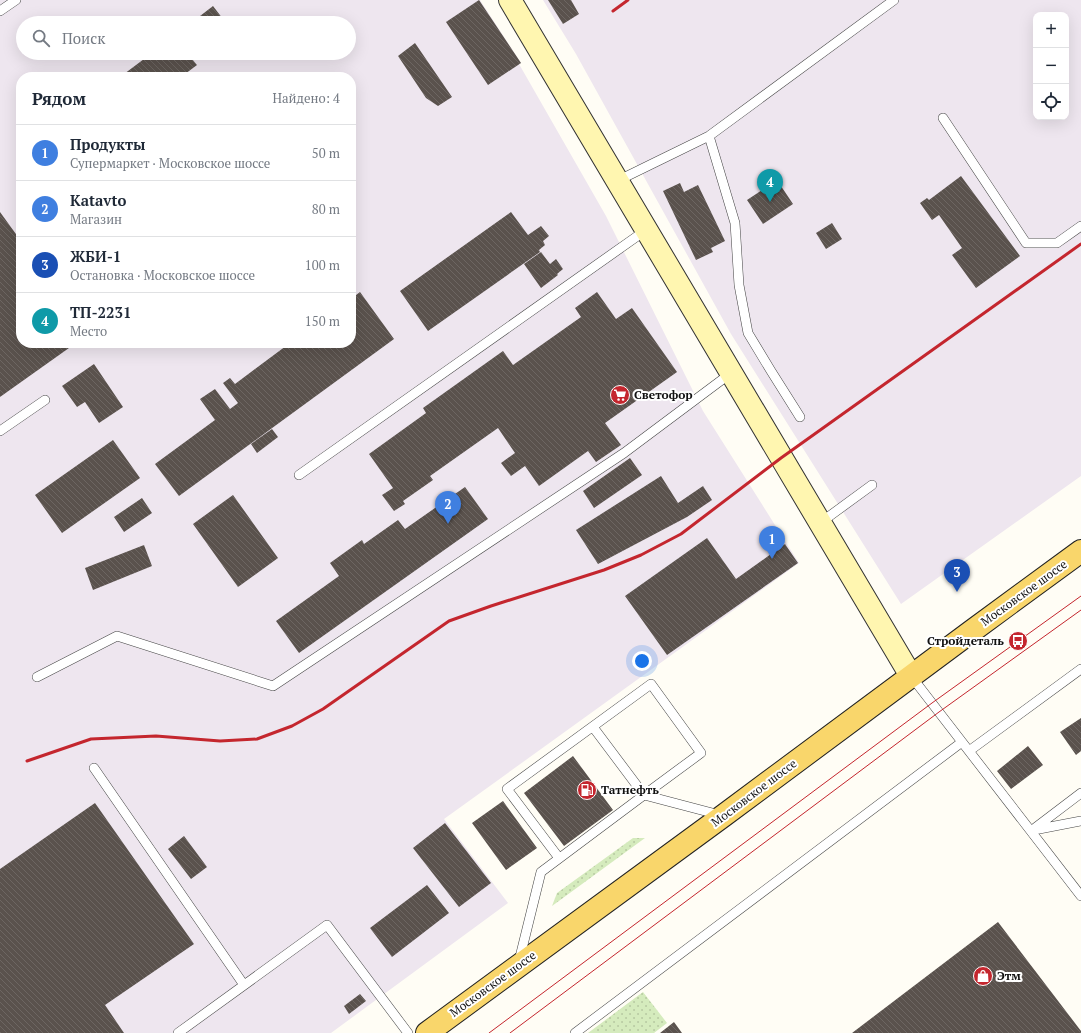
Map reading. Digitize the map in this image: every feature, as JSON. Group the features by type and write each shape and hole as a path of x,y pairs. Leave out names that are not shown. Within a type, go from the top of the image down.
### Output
{"main road":[{"path":"510,0 911,676"},
{"name":"Московское шоссе","path":"426,1033 724,816 911,676 1081,552"}],"lane":[{"path":"0,11 16,0"},
{"path":"617,181 709,136 894,0"},
{"path":"943,118 1026,243 1057,243 1081,226"},
{"path":"709,136 735,223 740,285 748,333 800,417"},
{"path":"299,475 646,230"},
{"path":"37,677 117,636 274,686 624,453 731,373"},
{"path":"0,431 45,400"},
{"path":"820,523 872,485"},
{"path":"969,750 1081,669"},
{"path":"911,676 1081,896"},
{"path":"518,966 541,872 701,753 651,684 507,789 559,858"},
{"path":"593,727 644,795 724,816"},
{"path":"575,1033 962,742"},
{"path":"94,768 244,985"},
{"path":"1031,831 1081,793"},
{"path":"1031,831 1081,821"},
{"path":"178,1033 327,925 408,1033"}],"shaded area":[{"path":"0,0 480,0 521,63 519,64 606,216 703,411 799,563 444,819 508,903 331,1033 0,1033"},
{"path":"543,0 1081,0 1081,476 901,604 731,334 576,54"}],"green space":[{"path":"633,838 645,838 552,906 557,893"},
{"path":"643,992 667,1023 654,1033 588,1033"}],"building":[{"path":"479,0 521,63 488,85 446,22"},
{"path":"548,0 571,0 579,14 563,24"},
{"path":"213,6 221,16 200,16"},
{"path":"415,43 452,97 438,106 426,98 398,56"},
{"path":"143,60 193,60 197,65 188,72 127,72"},
{"path":"961,176 1020,256 976,288 952,255 962,248 939,215 932,220 920,203 927,198 929,200"},
{"path":"777,180 793,204 763,224 747,200"},
{"path":"680,183 684,192 698,185 725,241 711,248 713,252 696,260 663,191"},
{"path":"0,212 16,234 16,348 69,348 0,397"},
{"path":"511,212 528,235 541,226 549,236 543,241 545,245 539,250 540,252 428,331 400,291"},
{"path":"832,223 842,239 826,249 816,233"},
{"path":"541,252 550,264 556,259 563,269 557,274 558,275 541,288 524,264"},
{"path":"360,292 394,339 179,496 155,464 215,420 200,399 215,389 230,409 238,403 223,383 230,378 235,384 283,348 356,348 356,295"},
{"path":"597,292 616,319 632,308 677,372 605,423 621,445 596,462 588,451 539,486 525,466 511,476 501,463 515,453 498,428 430,476 433,480 403,501 405,504 394,511 382,495 393,488 369,454 426,413 423,408 503,351 513,365 581,317 575,308"},
{"path":"94,364 123,407 99,423 85,402 77,407 62,386"},
{"path":"272,429 278,437 257,453 251,444"},
{"path":"113,440 140,478 62,533 35,495"},
{"path":"630,458 642,475 594,508 583,491"},
{"path":"661,476 678,503 703,486 712,500 687,517 598,564 576,530"},
{"path":"465,487 488,519 299,653 276,621 339,576 330,563 362,540 364,544 398,520 405,529"},
{"path":"233,495 278,558 238,587 193,524"},
{"path":"142,498 152,513 124,532 114,517"},
{"path":"707,538 736,579 785,544 798,563 667,655 625,596"},
{"path":"144,545 152,566 93,590 85,568"},
{"path":"1081,718 1081,751 1076,755 1060,732"},
{"path":"1028,746 1043,765 1011,789 997,771"},
{"path":"573,756 613,810 564,846 524,793"},
{"path":"503,801 537,848 506,870 472,823"},
{"path":"95,803 194,944 105,1005 124,1033 0,1033 0,869"},
{"path":"445,823 491,883 459,907 413,848"},
{"path":"184,836 207,867 191,879 168,849"},
{"path":"427,885 449,913 392,957 370,928"},
{"name":"Этм","path":"998,922 1081,1033 852,1033"},
{"path":"360,994 366,1001 349,1014 344,1006"},
{"path":"674,1022 682,1033 660,1033"}],"tram line":[{"path":"489,1033 932,703 1081,596"},
{"path":"510,1033 939,712 1081,610"}],"railway":[{"path":"613,11 628,0"},
{"path":"27,761 91,739 156,736 220,741 257,739 292,726 323,709 449,621 604,570 641,555 681,534 781,458 1081,244"}],"place":[{"name":"ТП-2231","path":"770,202"},
{"name":"Светофор","path":"620,395"},
{"name":"Katavto","path":"448,524"},
{"name":"Продукты","path":"772,559"},
{"name":"ЖБИ-1","path":"957,592"},
{"name":"Стройдеталь","path":"1018,641"},
{"name":"Татнефть","path":"587,790"},
{"name":"Этм","path":"983,976"}]}
